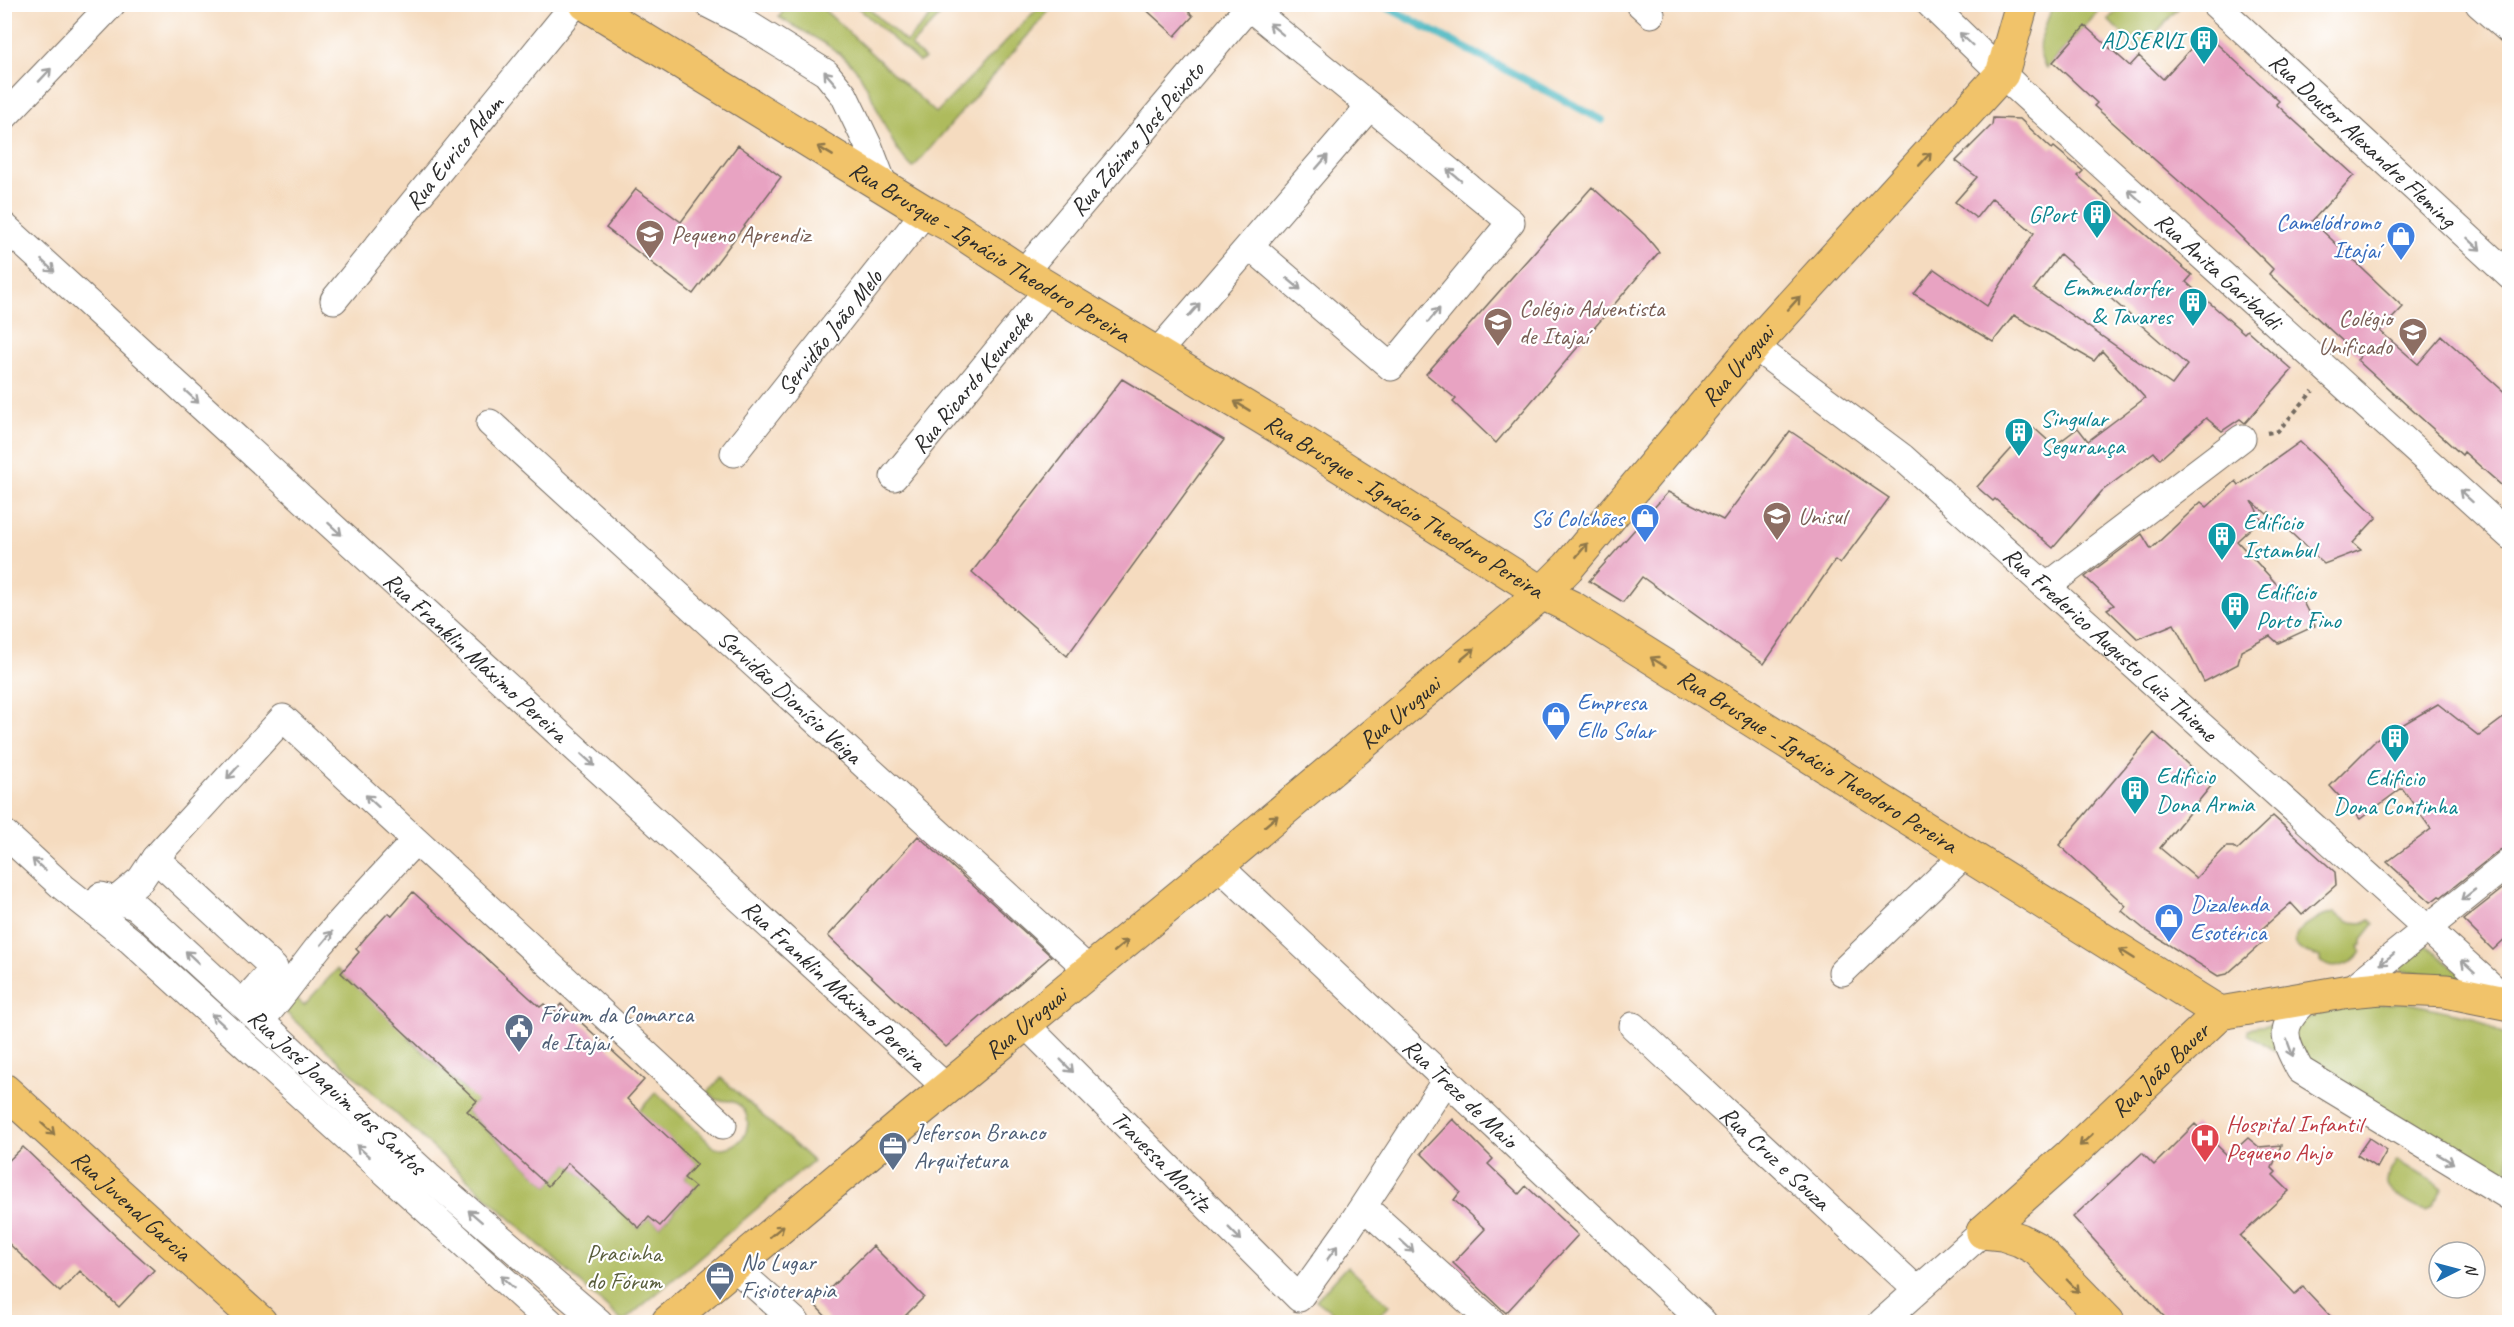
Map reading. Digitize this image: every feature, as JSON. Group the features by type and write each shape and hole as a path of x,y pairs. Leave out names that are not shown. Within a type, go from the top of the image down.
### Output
{"main road":[{"name":"Rua Brusque - Ignácio Theodoro Pereira","path":"586,4 1303,442 1542,593 1573,608 2220,1013"},
{"name":"Rua Uruguai","path":"668,1323 1542,593 1568,567 1754,346 2002,75 2022,4"},
{"name":"Rua João Bauer","path":"1983,1232 2220,1013 2349,991 2414,988 2446,991 2510,1004"},
{"name":"Rua Juvenal Garcia","path":"4,1090 260,1323"},
{"path":"2028,1192 2026,1212 2029,1231 2037,1249"},
{"path":"1983,1232 2002,1234 2037,1249 2108,1323"}],"street":[{"path":"4,117 112,4"},
{"name":"Rua Eurico Adam","path":"334,300 575,4"},
{"path":"708,4 758,30 826,72 844,95 869,147 884,186"},
{"name":"Rua Anita Garibaldi","path":"1930,4 2002,75 2510,536"},
{"name":"Rua Doutor Alexandre Fleming","path":"2216,4 2510,276"},
{"path":"2479,4 2510,31"},
{"path":"1250,6 1511,222 1391,367 1250,246"},
{"name":"Rua Zózimo José Peixoto","path":"1036,280 1250,6"},
{"path":"1156,354 1370,106"},
{"name":"Servidão João Melo","path":"734,453 925,212"},
{"name":"Rua Franklin Máximo Pereira","path":"4,226 947,1088"},
{"name":"Rua Ricardo Keunecke","path":"894,477 1036,280"},
{"name":"Rua Frederico Augusto Luiz Thieme","path":"1754,346 1902,457 2510,1004"},
{"name":"Servidão Dionísio Veiga","path":"490,423 1090,971"},
{"path":"2046,587 2242,438"},
{"path":"116,900 141,879 155,858 283,718 723,1125"},
{"name":"Rua José Joaquim dos Santos","path":"4,833 63,886 131,941 550,1323"},
{"path":"251,1012 292,984 306,962 337,925 415,841"},
{"path":"1842,972 1965,854"},
{"path":"155,858 274,968 251,1012"},
{"path":"2349,991 2510,862"},
{"name":"Rua Treze de Maio","path":"1218,865 1703,1323"},
{"name":"Rua José Joaquim dos Santos","path":"63,886 135,906 428,1176 599,1323"},
{"path":"2308,999 2291,1014 2287,1023 2286,1034 2289,1050 2300,1070 2510,1197"},
{"name":"Travessa Moritz","path":"1026,1025 1299,1298 1364,1207"},
{"name":"Rua Cruz e Souza","path":"1633,1026 1917,1290"},
{"path":"1446,1080 1364,1207 1492,1323"},
{"name":"Rua João Bauer","path":"1882,1323 1983,1232"},
{"path":"734,1267 796,1323"}],"path":[{"path":"2242,438 2278,430 2329,372"}],"green space":[{"path":"2122,4 2181,5 2140,51 2108,20"},
{"path":"787,5 819,5 936,113 1041,5 1054,5 913,168 903,158 889,134 858,72 832,48 779,17"},
{"path":"855,5 865,5 906,42 942,5 950,5 911,46 925,59 919,62"},
{"path":"2053,5 2090,5 2098,12 2047,68 2042,61 2040,45"},
{"path":"2334,913 2349,922 2363,923 2370,919 2374,924 2362,939 2362,945 2359,946 2361,952 2348,963 2336,967 2326,965 2321,961 2321,957 2306,953 2298,947 2295,941 2298,934 2312,921"},
{"path":"2427,945 2466,979 2402,971 2400,967"},
{"name":"Pracinha do Fórum","path":"337,969 398,1026 429,1014 408,1038 466,1091 498,1077 467,1112 548,1186 568,1163 639,1228 649,1217 660,1226 695,1188 684,1178 697,1164 639,1111 656,1092 715,1148 727,1147 737,1143 743,1137 748,1120 740,1105 731,1101 717,1100 708,1092 721,1078 813,1161 623,1322 283,1010 295,997 304,1005"},
{"path":"2409,1003 2473,1017 2509,1038 2509,1189 2312,1066 2272,1049 2248,1033 2248,1030 2253,1027 2292,1022 2349,1006"},
{"path":"2397,1160 2443,1188 2426,1211 2403,1200 2388,1187 2390,1171"},
{"path":"1347,1266 1389,1305 1373,1322 1345,1322 1316,1300"}],"building":[{"path":"1140,4 1181,4 1193,16 1175,36"},
{"path":"2085,26 2130,66 2139,56 2163,79 2205,33 2279,101 2276,104 2354,175 2312,221 2403,307 2380,331 2418,364 2442,336 2510,397 2510,493 2464,452 2462,455 2357,360 2360,357 2269,274 2273,269 2233,229 2094,106 2097,103 2053,62"},
{"path":"1993,118 2020,119 2052,149 2054,147 2083,171 2078,176 2192,275 2186,282 2244,333 2247,330 2292,370 2245,423 2240,419 2222,431 2206,418 2160,459 2154,452 2102,491 2053,548 1995,499 1993,501 1977,487 2032,426 2054,446 2078,428 2088,441 2145,398 2102,351 2094,361 2014,315 1993,342 1914,294 1934,269 1987,306 2034,233 1992,198 1976,218 1955,202 1977,177 1956,161 1992,125","holes":["2060,254 2187,365 2172,385 2034,289"]},
{"path":"738,145 781,177 693,294 606,228 636,189 681,222"},
{"path":"1592,187 1645,235 1659,252 1496,443 1453,402 1456,399 1426,374"},
{"path":"1122,379 1224,440 1067,656 972,572"},
{"name":"Unisul","path":"1790,431 1889,498 1840,564 1835,560 1764,664 1642,577 1623,602 1589,581 1668,492 1723,520"},
{"path":"2300,442 2377,517 2353,543 2361,550 2324,564 2269,512 2267,514 2252,501 2261,519 2237,541 2284,592 2295,586 2315,626 2278,643 2270,636 2241,651 2238,664 2204,682 2174,624 2138,639 2107,609 2114,605 2085,577 2142,534 2151,549 2201,502 2207,507 2236,481 2239,485"},
{"path":"2438,704 2479,736 2510,713 2510,847 2500,850 2441,897 2431,902 2387,862 2431,829 2402,788 2360,819 2330,786 2376,740"},
{"path":"2154,733 2211,786 2160,848 2196,878 2226,847 2234,847 2237,850 2273,816 2335,872 2336,885 2302,915 2291,903 2255,935 2262,943 2227,974 2218,976 2145,930 2122,911 2126,906 2059,845"},
{"path":"918,836 1051,956 946,1047 828,936"},
{"path":"2510,883 2510,934 2493,950 2463,920"},
{"name":"Fórum da Comarca de Itajaí","path":"413,892 540,1007 544,1004 553,1013 561,1004 644,1080 627,1099 697,1164 684,1178 695,1187 660,1226 649,1217 639,1228 568,1163 548,1186 467,1111 477,1101 341,973 359,952 356,949 366,937 388,913 392,916"},
{"path":"1453,1119 1493,1159 1488,1164 1519,1194 1526,1186 1578,1235 1506,1313 1453,1263 1485,1229 1454,1200 1460,1192 1421,1153"},
{"path":"2195,1124 2228,1156 2248,1138 2259,1147 2281,1145 2272,1168 2276,1172 2273,1175 2289,1191 2240,1236 2295,1294 2303,1287 2337,1323 2170,1323 2073,1217 2142,1153 2154,1165"},
{"path":"2369,1138 2387,1150 2377,1168 2357,1155"},
{"path":"23,1147 154,1270 119,1307 80,1271 60,1292 4,1239 4,1165"},
{"path":"873,1246 924,1297 898,1323 832,1323 814,1304"}],"waterway":[{"path":"1381,4 1602,120"}],"place":[{"name":"ADSERVI","path":"2204,66"},
{"name":"GPort","path":"2097,240"},
{"name":"Pequeno Aprendiz","path":"650,260"},
{"name":"Camelódromo Itajaí","path":"2401,262"},
{"name":"Emmendorfer & Tavares","path":"2193,328"},
{"name":"Colégio Adventista de Itajaí","path":"1498,348"},
{"name":"Colégio Unificado","path":"2413,358"},
{"name":"Singular Segurança","path":"2019,458"},
{"name":"Unisul","path":"1777,542"},
{"name":"Só Colchões","path":"1645,544"},
{"name":"Edifício Istambul","path":"2222,562"},
{"name":"Edifício Porto Fino","path":"2235,632"},
{"name":"Empresa Ello Solar","path":"1556,742"},
{"name":"Edificio Dona Continha","path":"2395,764"},
{"name":"Edificio Dona Armia","path":"2135,816"},
{"name":"Dizalenda Esotérica","path":"2169,944"},
{"name":"Fórum da Comarca de Itajaí","path":"519,1054"},
{"name":"Hospital Infantil Pequeno Anjo","path":"2205,1164"},
{"name":"Jeferson Branco Arquitetura","path":"893,1172"},
{"name":"No Lugar Fisioterapia","path":"720,1302"}]}
